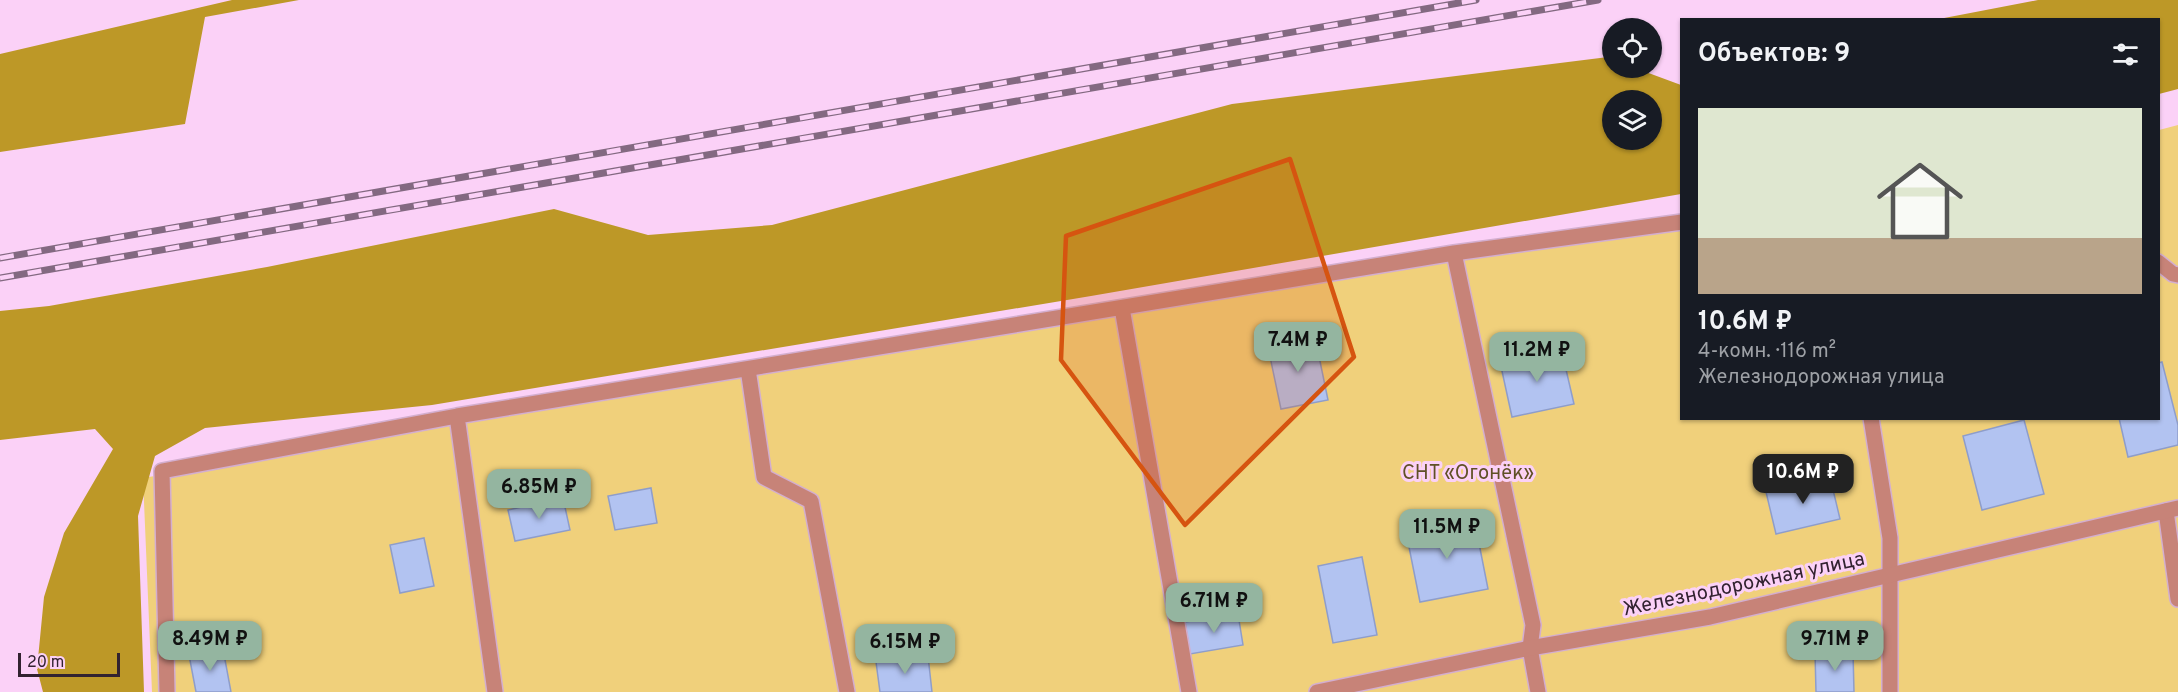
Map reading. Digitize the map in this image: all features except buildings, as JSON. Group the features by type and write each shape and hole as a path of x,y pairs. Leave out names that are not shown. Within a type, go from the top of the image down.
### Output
{"street":[{"path":"167,692 162,471 457,416 1454,253 1680,222"},
{"path":"1454,253 1533,625 1530,648 1538,692"},
{"path":"2160,264 2173,274 2178,275"},
{"path":"1122,308 1189,692"},
{"path":"748,369 764,477 811,501 847,692"},
{"path":"457,416 495,692"},
{"path":"1871,420 1890,538 1890,692"},
{"path":"2172,509 2178,599"},
{"name":"Железнодорожная улица","path":"1317,692 1530,648 1710,617 2172,509"}],"highlighted area":[{"path":"1290,159 1354,357 1185,525 1061,360 1066,236"}],"green space":[{"name":"СНТ «Огонёк»","path":"2178,125 2178,692 152,692 143,478 1680,217 1680,420 2160,420 2160,130"}],"shaded area":[{"path":"232,0 299,0 205,17 185,124 0,152 0,54"},
{"path":"2038,0 2178,0 2178,89 2160,94 2160,18 1944,18"},
{"path":"1602,58 1602,78 1662,78 1680,85 1680,194 1091,296 432,405 205,428 155,456 138,516 144,692 43,692 37,669 44,597 64,533 113,449 95,429 0,440 0,311 49,306 267,267 554,209 648,235 772,225 1232,104"}],"railway":[{"path":"0,258 1476,0"},
{"path":"0,278 1598,0"}]}
